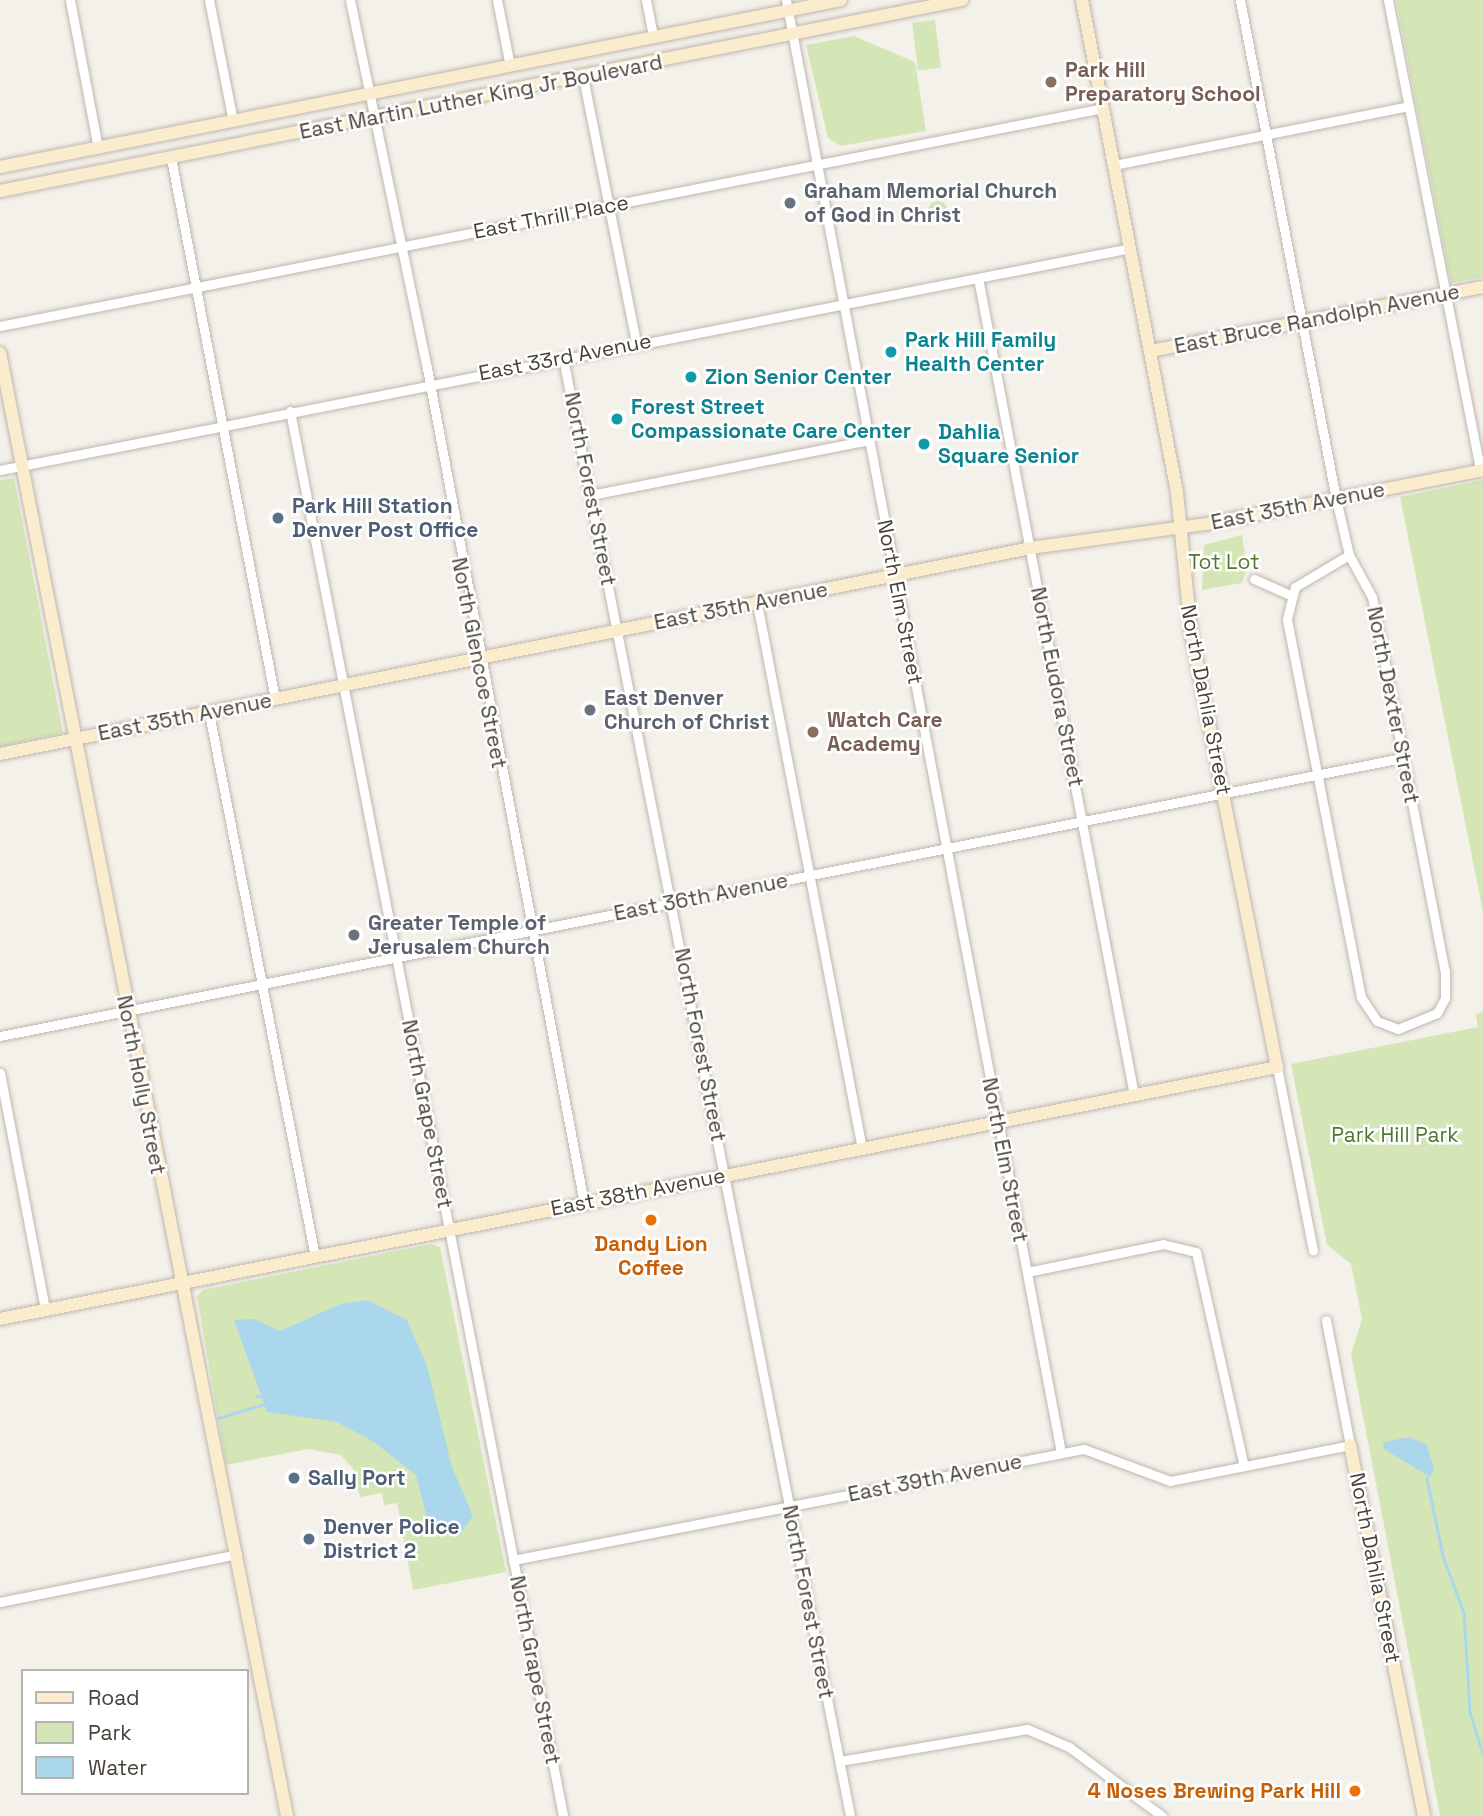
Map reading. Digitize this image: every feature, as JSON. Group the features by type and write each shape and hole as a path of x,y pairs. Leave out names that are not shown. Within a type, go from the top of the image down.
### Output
{"street":[{"path":"70,0 98,148"},
{"path":"209,0 233,121"},
{"name":"North Glencoe Street","path":"350,0 368,93 378,117 478,658 584,1203"},
{"path":"497,0 510,66"},
{"path":"646,0 653,37"},
{"name":"East Martin Luther King Jr Boulevard","path":"0,167 653,37 787,5 841,0"},
{"name":"East Martin Luther King Jr Boulevard","path":"0,191 962,0"},
{"name":"North Dahlia Street","path":"1082,0 1181,526 1189,618 1313,1250"},
{"name":"North Dexter Street","path":"1240,0 1336,499 1349,555 1372,597 1447,987 1437,1013 1411,1027 1383,1024 1364,1006 1315,775"},
{"path":"1388,0 1482,470"},
{"name":"North Elm Street","path":"787,5 814,166 895,575 1061,1453"},
{"path":"583,77 636,343"},
{"name":"East Thrill Place","path":"0,326 814,166 1102,103"},
{"path":"1114,164 1409,106"},
{"path":"171,158 275,699"},
{"name":"East 33rd Avenue","path":"0,470 1130,248"},
{"name":"North Eudora Street","path":"978,278 1134,1095"},
{"name":"East Bruce Randolph Avenue","path":"1150,351 1483,287"},
{"name":"North Holly Street","path":"0,353 287,1816"},
{"name":"North Forest Street","path":"563,358 726,1175 850,1816"},
{"name":"North Grape Street","path":"290,411 564,1816"},
{"path":"591,495 869,440"},
{"name":"East 35th Avenue","path":"0,754 1031,548 1181,526 1482,470"},
{"path":"1315,775 1287,619 1290,595 1303,579 1349,555"},
{"path":"1254,579 1290,595"},
{"path":"757,603 862,1149"},
{"path":"209,713 315,1257"},
{"name":"East 36th Avenue","path":"0,1036 1401,758"},
{"name":"East 38th Avenue","path":"0,1319 1277,1067"},
{"path":"0,1073 45,1310"},
{"path":"1027,1272 1163,1244 1196,1252 1244,1466"},
{"name":"North Dahlia Street","path":"1326,1320 1424,1816"},
{"name":"East 39th Avenue","path":"513,1560 1061,1453 1101,1450 1170,1481 1350,1445"},
{"path":"0,1602 237,1554"},
{"path":"839,1761 1027,1729 1069,1747 1162,1816"}],"green space":[{"path":"1396,0 1483,0 1483,277 1451,283"},
{"path":"935,20 941,68 918,70 912,23"},
{"path":"854,36 915,62 926,131 841,146 828,138 806,45"},
{"path":"938,201 945,204 948,211 945,218 938,221 931,218 928,211 931,204"},
{"path":"14,478 63,733 0,747 0,480"},
{"path":"1483,480 1483,912 1400,497"},
{"name":"Tot Lot","path":"1242,535 1247,567 1242,583 1202,590 1204,545"},
{"name":"Park Hill Park","path":"1483,1012 1483,1816 1440,1816 1351,1354 1362,1319 1351,1264 1327,1245 1291,1064 1478,1027 1476,1014"},
{"path":"431,1244 440,1247 506,1572 413,1590 397,1503 384,1505 382,1493 360,1497 354,1470 341,1455 308,1449 226,1465 197,1296 203,1290"}],"water":[{"path":"367,1300 407,1320 427,1366 452,1467 473,1516 458,1537 429,1526 416,1475 374,1442 337,1422 267,1412 234,1320 254,1319 280,1331 341,1304"},
{"path":"1410,1437 1427,1445 1434,1469 1430,1477 1384,1449 1383,1442"}],"waterway":[{"path":"257,1396 269,1397"},
{"path":"218,1418 271,1402"},
{"path":"1427,1478 1443,1556 1464,1613 1470,1712 1483,1754"}],"place":[{"name":"Park Hill Preparatory School","path":"1051,82"},
{"name":"Graham Memorial Church of God in Christ","path":"790,203"},
{"name":"Park Hill Family Health Center","path":"891,352"},
{"name":"Zion Senior Center","path":"691,377"},
{"name":"Forest Street Compassionate Care Center","path":"617,419"},
{"name":"Dahlia Square Senior","path":"924,444"},
{"name":"Park Hill Station Denver Post Office","path":"278,518"},
{"name":"East Denver Church of Christ","path":"590,710"},
{"name":"Watch Care Academy","path":"813,732"},
{"name":"Greater Temple of Jerusalem Church","path":"354,935"},
{"name":"Dandy Lion Coffee","path":"651,1220"},
{"name":"Sally Port","path":"294,1478"},
{"name":"Denver Police District 2","path":"309,1539"},
{"name":"4 Noses Brewing Park Hill","path":"1355,1791"}]}
